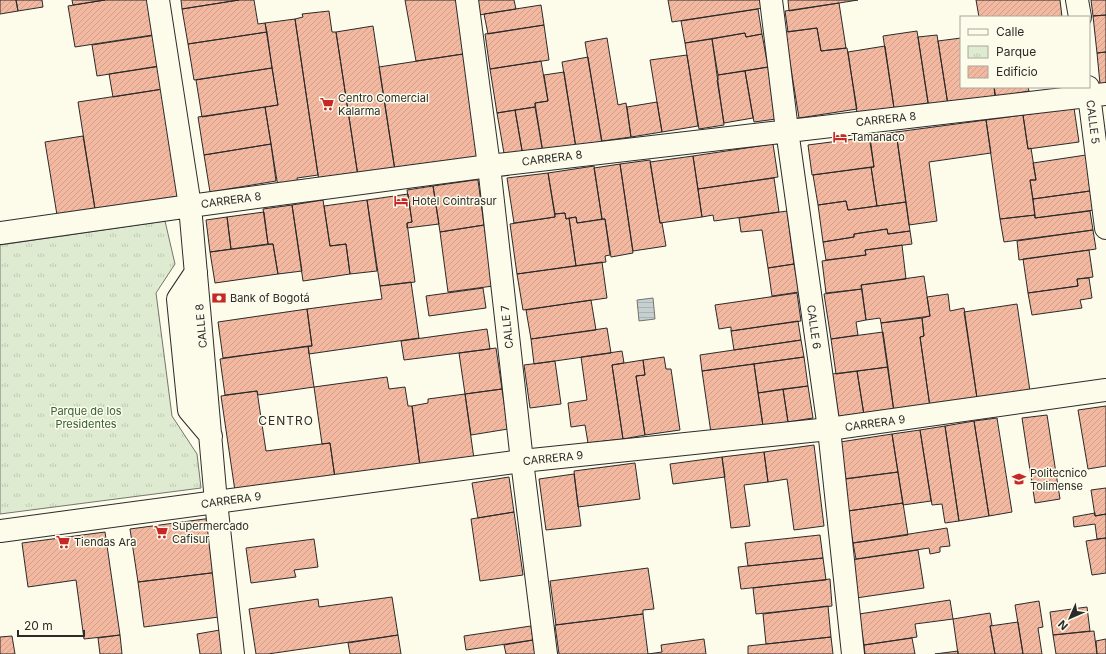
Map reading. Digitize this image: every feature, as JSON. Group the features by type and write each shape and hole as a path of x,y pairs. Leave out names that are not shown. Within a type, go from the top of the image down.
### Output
{"street":[{"name":"CALLE 8","path":"158,0 190,206 216,502 234,654"},
{"name":"CALLE 7","path":"467,0 489,166 522,461 546,654"},
{"name":"CALLE 6","path":"772,0 787,130 828,429 853,654"},
{"path":"1078,0 1080,16"},
{"name":"CARRERA 8","path":"0,233 489,166 1095,92"},
{"name":"CALLE 5","path":"1095,92 1106,228"},
{"name":"CARRERA 9","path":"0,531 522,461 828,429 1106,390"}],"green space":[{"name":"Parque de los Presidentes","path":"165,221 175,264 156,293 172,416 197,454 201,488 0,514 0,245"}],"shaded area":[{"path":"653,298 655,319 639,321 637,300"}],"building":[{"path":"0,0 16,0 18,11 0,14"},
{"path":"16,0 42,0 43,7 18,11"},
{"path":"72,0 105,0 73,5"},
{"path":"105,0 153,0 159,34 75,47 68,6"},
{"path":"181,0 239,0 182,9"},
{"path":"239,0 254,0 258,24 265,23 267,32 188,44 182,9"},
{"path":"405,0 457,0 465,52 463,54 416,61"},
{"path":"477,0 514,0 516,9 479,15"},
{"path":"668,0 761,0 763,8 672,22"},
{"path":"788,0 858,0 789,11"},
{"path":"976,0 1060,0 1062,16 979,16"},
{"path":"1091,0 1106,0 1106,15 1093,16"},
{"path":"839,3 846,48 821,51 817,28 788,32 785,11"},
{"path":"541,5 544,25 488,34 484,14"},
{"path":"758,9 762,34 746,37 745,33 685,43 681,21"},
{"name":"Centro Comercial Kalarma","path":"329,11 332,32 336,32 358,176 319,181 295,19 303,17 302,14"},
{"path":"1106,15 1106,52 1097,53 1093,16"},
{"path":"295,19 318,175 297,178 298,184 278,187 265,107 278,105 265,23"},
{"path":"544,25 549,60 490,69 485,34"},
{"path":"373,26 395,170 358,176 336,32"},
{"path":"817,28 821,51 847,48 857,109 799,118 785,32"},
{"path":"917,31 928,103 894,108 883,36"},
{"path":"267,32 272,68 194,80 188,44"},
{"path":"745,33 746,37 762,34 768,67 718,75 712,39"},
{"path":"163,34 168,65 97,76 92,45"},
{"path":"937,35 948,105 929,108 918,37"},
{"path":"607,38 618,105 626,103 631,137 602,141 585,42"},
{"path":"960,38 960,88 994,88 996,98 948,105 938,41"},
{"path":"712,39 724,125 699,129 685,43"},
{"path":"885,46 894,108 857,113 848,52"},
{"path":"1106,52 1106,83 1100,84 1097,53"},
{"path":"463,54 479,159 395,171 379,67"},
{"path":"687,55 698,126 662,132 650,60"},
{"path":"588,57 602,144 576,148 562,62"},
{"path":"541,61 548,101 535,103 535,107 497,113 490,69"},
{"path":"159,66 163,89 113,97 109,74"},
{"path":"768,67 776,119 754,122 745,71"},
{"path":"272,68 278,105 202,117 196,80"},
{"path":"745,71 753,118 724,123 717,80 718,75"},
{"path":"564,72 576,148 543,153 535,103 548,101 544,75"},
{"path":"994,88 1028,88 1029,91 995,97"},
{"path":"163,89 180,196 95,209 78,102"},
{"path":"657,102 662,132 631,137 627,107"},
{"path":"265,107 271,144 204,155 198,117"},
{"path":"535,107 543,153 523,156 515,110"},
{"path":"1074,108 1079,142 1028,149 1023,115"},
{"path":"515,110 523,156 505,159 497,113"},
{"path":"1023,115 1028,149 1031,148 1036,180 1030,180 1035,215 1000,219 986,120"},
{"path":"986,120 991,153 929,162 937,221 909,225 896,132"},
{"path":"896,132 906,202 877,206 871,167 874,167 869,136"},
{"path":"83,136 95,209 57,215 45,142"},
{"path":"870,137 874,167 812,175 808,145"},
{"path":"271,144 276,181 210,192 204,155"},
{"path":"773,144 778,177 698,189 693,156"},
{"path":"1086,155 1090,191 1033,199 1030,180 1036,180 1033,163"},
{"path":"693,156 702,217 660,223 650,162"},
{"path":"650,160 660,223 662,223 666,246 633,251 620,164"},
{"path":"620,164 633,253 611,257 605,219 602,219 594,168"},
{"path":"594,166 602,219 577,223 576,217 566,219 565,213 555,214 548,173"},
{"path":"871,167 877,206 848,210 846,201 818,205 813,175"},
{"path":"548,173 555,217 514,223 507,178"},
{"path":"774,178 779,212 714,221 713,215 702,217 698,189"},
{"path":"478,180 484,225 440,232 433,186"},
{"path":"433,186 439,224 407,228 407,223 412,222 407,190"},
{"path":"1090,191 1094,210 1035,218 1033,199"},
{"path":"408,194 412,222 407,223 415,282 380,286 367,200"},
{"path":"323,200 330,246 346,244 350,274 303,281 292,205"},
{"path":"367,200 377,271 350,274 346,244 330,246 324,206"},
{"path":"846,201 848,210 906,202 910,231 888,234 887,229 854,234 854,237 823,242 818,205"},
{"path":"292,205 302,271 278,274 273,244 268,244 263,209"},
{"path":"787,211 794,264 768,268 762,230 741,232 739,218"},
{"path":"1090,211 1093,230 1004,242 1000,219 1035,215 1035,218"},
{"path":"264,212 268,244 231,249 227,217"},
{"path":"565,213 566,219 569,218 576,266 517,274 510,224 555,217 555,214"},
{"path":"227,217 231,249 210,252 206,220"},
{"path":"576,217 577,223 605,219 610,255 605,256 606,262 576,266 569,218"},
{"path":"484,225 493,286 448,292 440,232"},
{"path":"887,229 888,234 910,231 912,244 865,250 866,255 826,260 823,242 854,237 854,234"},
{"path":"1093,230 1096,249 1019,260 1017,241"},
{"path":"273,244 278,274 215,283 210,252"},
{"path":"902,245 906,279 861,285 862,289 826,293 822,261 866,255 865,250"},
{"path":"1089,250 1093,277 1077,279 1078,286 1028,293 1023,259"},
{"path":"602,262 607,298 523,310 517,274"},
{"path":"794,264 799,292 772,296 768,268"},
{"path":"924,276 930,316 881,323 880,318 866,320 861,285"},
{"path":"1089,278 1092,298 1080,300 1082,308 1032,315 1028,293 1078,286 1077,279"},
{"path":"411,282 419,338 309,354 308,346 312,346 307,309 382,299 380,286"},
{"path":"483,288 486,308 429,316 426,296"},
{"path":"862,289 866,320 856,322 858,335 831,339 824,294"},
{"path":"797,293 801,321 731,331 731,327 719,329 715,305"},
{"path":"948,294 950,311 964,308 977,398 930,407 920,337 924,336 922,318 930,316 927,297"},
{"path":"591,300 596,330 531,339 526,310"},
{"path":"1017,304 1030,391 977,398 964,312"},
{"path":"307,309 312,346 223,358 218,322"},
{"path":"922,318 924,336 920,337 930,407 894,412 881,323"},
{"path":"798,321 801,340 734,350 731,331"},
{"path":"607,328 611,353 534,364 531,339"},
{"path":"487,329 490,349 404,360 401,341"},
{"path":"883,332 888,367 836,374 831,339"},
{"path":"801,340 804,357 702,371 700,355"},
{"path":"308,346 314,387 258,395 257,391 225,395 220,359"},
{"path":"496,348 502,389 465,394 459,353"},
{"path":"622,351 624,363 612,365 623,439 588,443 585,425 571,427 568,403 587,400 581,357"},
{"path":"664,357 666,369 671,369 680,430 645,435 636,376 645,375 643,360"},
{"path":"804,357 808,386 758,393 754,364"},
{"path":"643,360 645,375 636,376 645,435 623,439 612,365"},
{"path":"555,361 561,404 530,408 524,365"},
{"path":"754,364 763,426 711,433 702,371"},
{"path":"888,367 894,412 864,415 857,371"},
{"path":"857,371 864,415 839,419 832,374"},
{"path":"387,377 389,389 405,387 408,406 412,406 420,466 335,478 330,443 322,444 314,387"},
{"path":"808,386 813,418 788,422 783,389"},
{"path":"502,389 508,429 471,435 465,394"},
{"path":"783,389 788,422 763,426 758,393"},
{"path":"257,391 266,451 330,443 335,478 235,491 221,396"},
{"path":"465,394 474,459 420,466 412,406 428,403 428,399"},
{"path":"1106,406 1106,466 1088,469 1078,410"},
{"path":"1047,415 1060,499 1035,503 1022,418"},
{"path":"997,418 1012,512 989,516 974,421"},
{"path":"974,421 989,516 959,521 945,426"},
{"path":"945,426 959,521 945,523 942,504 932,505 920,430"},
{"path":"920,430 931,501 903,505 892,434"},
{"path":"892,434 898,472 846,479 840,442"},
{"path":"814,445 824,526 794,530 787,479 768,482 764,452"},
{"path":"764,452 768,482 744,485 750,526 731,528 722,457"},
{"path":"722,457 725,477 673,484 670,464"},
{"path":"635,463 640,499 578,507 574,471"},
{"path":"898,472 903,503 848,511 843,479"},
{"path":"574,474 581,526 546,530 539,479"},
{"path":"509,477 514,512 478,518 472,483"},
{"path":"1106,488 1106,514 1095,516 1091,490"},
{"path":"903,503 908,535 853,543 848,511"},
{"path":"514,512 523,575 480,581 471,519"},
{"path":"1095,513 1095,516 1106,514 1106,538 1097,539 1095,524 1074,527 1073,517"},
{"path":"212,518 219,572 138,582 130,529"},
{"path":"947,528 950,546 940,547 940,552 930,554 929,548 856,559 853,543"},
{"path":"105,532 120,635 84,639 76,580 28,587 22,543"},
{"path":"820,535 823,558 748,566 745,543"},
{"path":"1106,538 1106,573 1092,575 1086,541"},
{"path":"314,539 318,567 294,570 296,577 251,583 246,548"},
{"path":"918,550 924,588 856,598 851,560"},
{"path":"823,558 826,580 741,589 738,567"},
{"path":"648,568 654,609 643,610 643,614 556,625 550,581"},
{"path":"219,572 226,616 144,627 138,582"},
{"path":"830,579 832,606 756,614 753,588"},
{"path":"392,597 398,635 268,654 256,654 249,609 318,599 319,607"},
{"path":"950,600 953,619 915,624 917,637 864,645 859,614"},
{"path":"1039,601 1043,627 1038,628 1042,654 1023,654 1015,605"},
{"path":"828,606 831,637 766,644 763,614"},
{"path":"1087,607 1090,631 1053,635 1050,612"},
{"path":"990,613 992,625 990,626 995,654 958,654 953,619"},
{"path":"643,614 648,654 559,654 555,625"},
{"path":"1018,622 1023,654 995,654 990,626"},
{"path":"531,626 533,640 466,650 464,636"},
{"path":"220,630 224,654 200,654 197,634"},
{"path":"1094,631 1097,654 1056,654 1053,635"},
{"path":"120,635 122,654 100,654 98,638"},
{"path":"398,635 401,654 350,654 348,643"},
{"path":"12,636 15,654 0,654 0,637"},
{"path":"831,637 833,654 748,654 748,646"},
{"path":"912,638 915,654 865,654 864,645"},
{"path":"704,639 706,654 648,654 662,652 661,645"},
{"path":"1106,639 1106,654 1097,654 1096,641"},
{"path":"533,640 535,654 506,654 504,645"},
{"path":"958,651 958,654 935,654"}],"place":[{"name":"Centro Comercial Kalarma","path":"327,104"},
{"name":"Tamanaco","path":"840,137"},
{"name":"Hotel Cointrasur","path":"401,201"},
{"name":"Bank of Bogotá","path":"219,298"},
{"name":"Politecnico Tolimense","path":"1019,479"},
{"name":"Supermercado Cafisur","path":"161,532"},
{"name":"Tiendas Ara","path":"63,542"}],"district":[{"name":"CENTRO","path":"286,420"}]}
